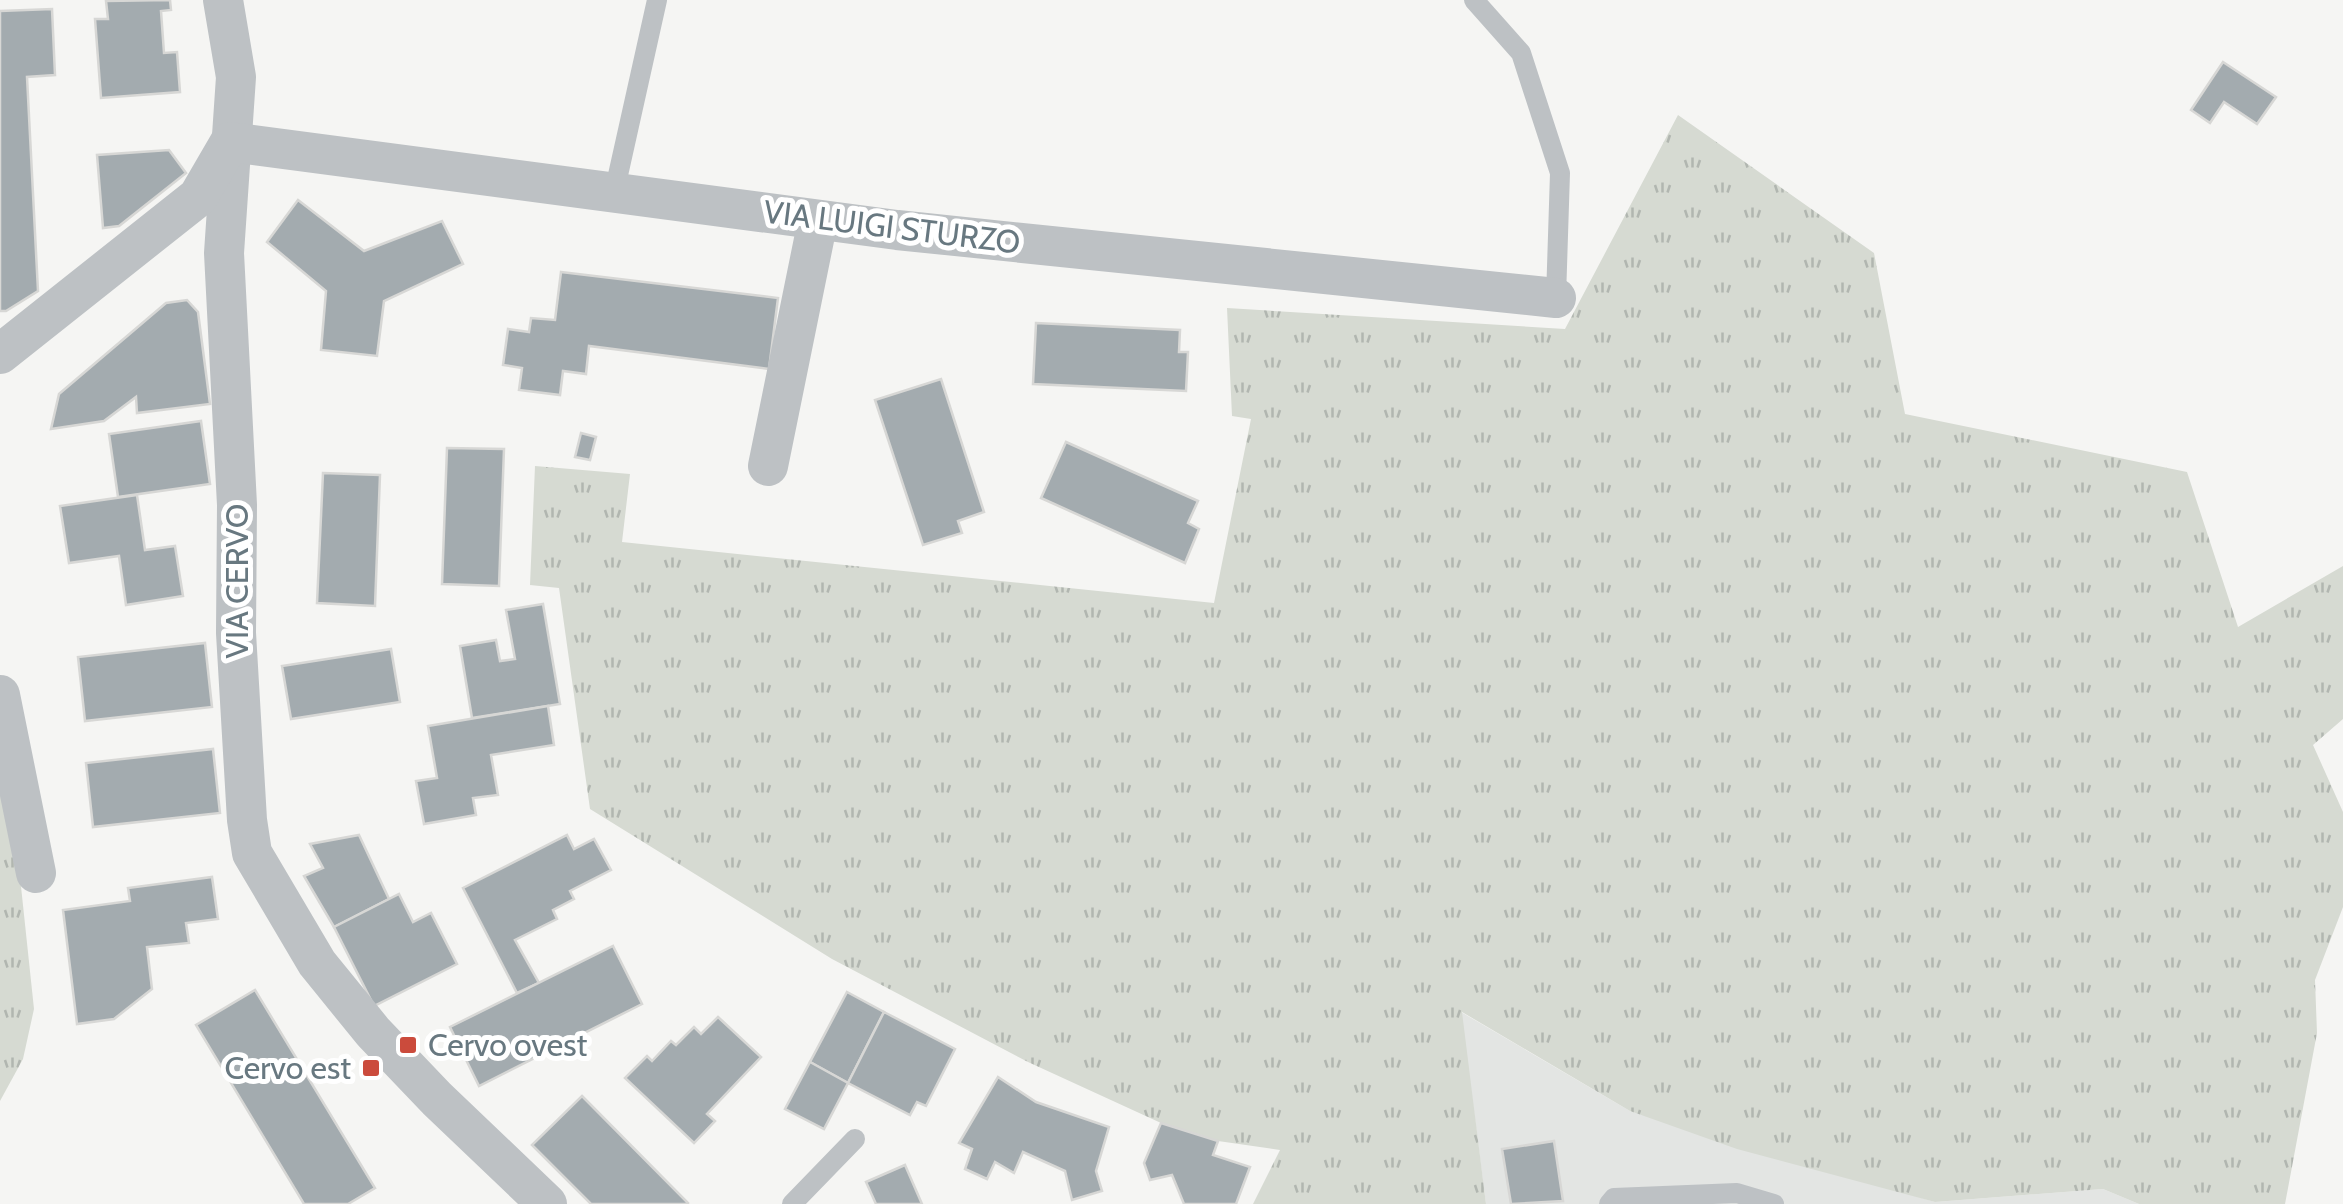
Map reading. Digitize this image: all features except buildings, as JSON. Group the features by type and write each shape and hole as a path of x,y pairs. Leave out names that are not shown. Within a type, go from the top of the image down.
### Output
{"street":[{"name":"VIA CERVO","path":"223,0 236,77 224,252 238,505 236,632 246,820 252,853 317,963 373,1032 437,1099"},
{"name":"VIA LUIGI STURZO","path":"230,142 818,220 1556,298"},
{"path":"0,354 198,197 230,142"},
{"path":"768,466 818,220"},
{"path":"0,695 36,873"},
{"path":"437,1099 506,1204"},
{"path":"437,1099 547,1204"}],"lane":[{"path":"614,192 656,0"},
{"path":"1474,0 1522,53 1560,173 1556,298"},
{"path":"792,1204 854,1139"},
{"path":"1609,1204 1614,1198 1737,1193 1774,1204"}],"shaded area":[{"path":"1461,1012 1630,1111 1935,1202 2103,1189 2139,1204 1486,1204"}],"green space":[{"path":"1678,115 1874,253 1905,414 2187,472 2238,627 2343,566 2343,719 2313,745 2343,812 2343,907 2315,980 2317,1033 2285,1204 2139,1204 2103,1189 1935,1202 1737,1149 1630,1111 1462,1012 1486,1204 1253,1204 1280,1150 1218,1141 1161,1123 1028,1062 832,959 590,809 559,588 530,585 535,466 630,474 622,542 1214,603 1251,419 1232,416 1227,308 1565,329"},
{"path":"0,758 13,811 34,1009 23,1059 0,1101"}],"place":[{"name":"Cervo ovest","path":"408,1045"},
{"name":"Cervo est","path":"371,1068"}]}
